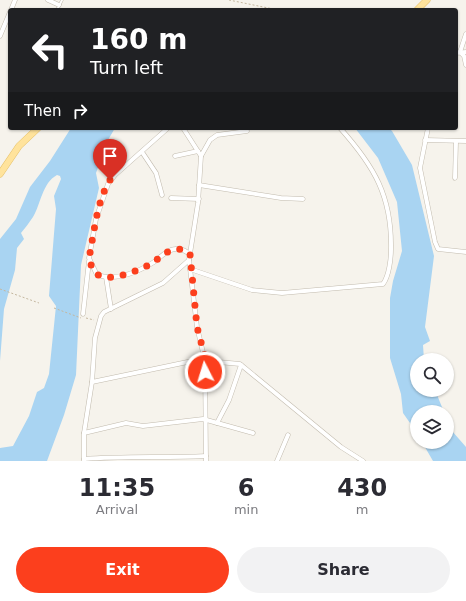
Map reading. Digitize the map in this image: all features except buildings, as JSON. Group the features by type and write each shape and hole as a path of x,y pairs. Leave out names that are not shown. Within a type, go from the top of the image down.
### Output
{"main road":[{"path":"419,8 427,0"},
{"path":"0,174 19,146 36,130"}],"street":[{"path":"48,0 58,8"},
{"path":"0,36 8,16"},
{"path":"458,53 466,34"},
{"path":"458,53 466,52"},
{"path":"458,53 464,56 466,65"},
{"path":"81,316 96,219 108,184 166,130"},
{"path":"184,130 201,156"},
{"path":"190,269 252,290 282,293 383,284 391,256 391,228 387,203 376,178 362,153 342,130"},
{"path":"428,130 421,164 421,175 436,248 466,252"},
{"path":"206,461 205,361 197,327 189,260 198,199 201,156 210,140 217,135 247,131"},
{"path":"425,140 456,142 466,141"},
{"path":"455,178 456,142"},
{"path":"175,156 198,151"},
{"path":"142,152 156,173 162,195"},
{"path":"199,186 281,198 303,199"},
{"path":"171,198 198,199"},
{"path":"89,258 97,275 106,277 132,273 155,262 168,251 175,249 185,250 190,254"},
{"path":"189,260 163,283 104,312 101,316 101,321 95,338 92,382 84,433 84,460 120,457 157,458 206,456"},
{"path":"106,277 111,309"},
{"path":"92,382 197,360 241,365 342,447 363,461"},
{"path":"217,423 229,400 241,365"},
{"path":"84,433 126,423 144,426 205,420 253,433"},
{"path":"277,461 288,435"}],"lane":[{"path":"58,8 62,0"}],"path":[{"path":"229,0 268,8"},
{"path":"0,289 39,303"},
{"path":"54,308 101,321"}],"water":[{"path":"70,130 114,130 108,140 96,173 99,188 81,265 76,375 64,415 47,461 0,461 0,448 13,446 29,416 37,392 44,388 49,374 56,306 49,296 56,209 54,196 61,179 60,176 57,175 48,183 36,212 21,233 24,239 17,248 15,270 4,309 0,361 0,239 16,219 30,187 50,161"},
{"path":"357,130 392,131 412,165 434,256 425,327 430,341 423,345 424,353 410,353 410,397 438,397 441,405 410,405 410,423 403,413 401,394 390,358 390,298 393,281 402,251 397,202 378,158"},
{"path":"454,433 466,447 466,461 433,461 426,449 454,449"}],"route":[{"path":"110,180 96,219 89,258 93,270 97,275 109,277 132,273 155,262 168,251 175,249 185,250 190,254 189,260 197,327 205,357 205,372"}]}
